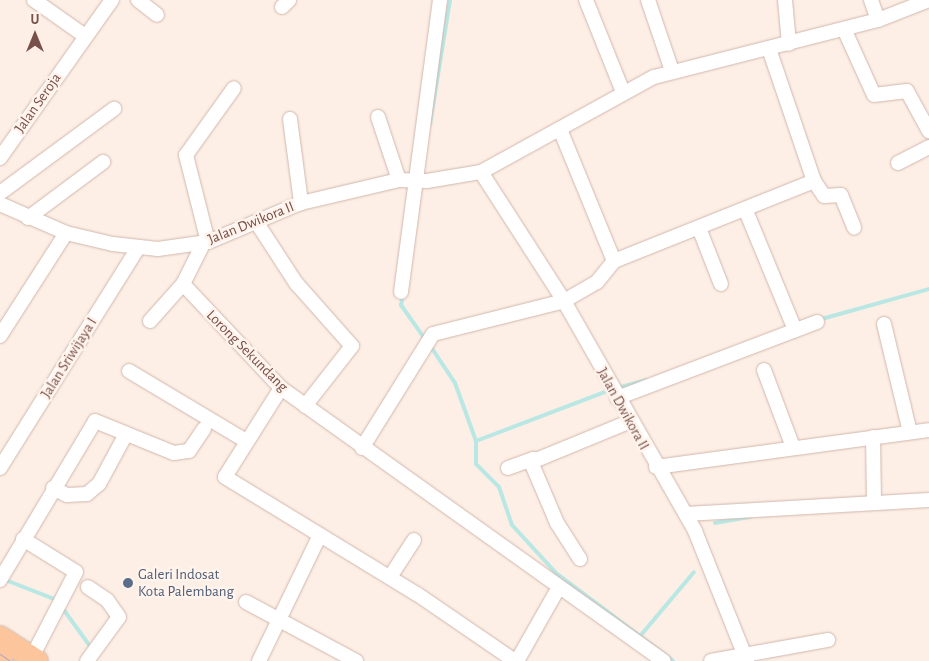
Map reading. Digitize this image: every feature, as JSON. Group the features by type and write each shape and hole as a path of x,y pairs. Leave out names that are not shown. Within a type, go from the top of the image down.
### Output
{"main road":[{"path":"0,637 35,659"}],"street":[{"path":"34,0 85,36"},
{"name":"Jalan Seroja","path":"0,158 112,0"},
{"path":"138,0 157,15"},
{"path":"401,292 420,182 440,0"},
{"path":"586,0 623,92"},
{"path":"648,0 672,72"},
{"path":"785,0 789,44"},
{"path":"871,0 878,20"},
{"name":"Jalan Dwikora II","path":"1,208 66,233 138,248 206,242 257,223 301,203 398,180 420,182 481,172 561,132 623,92 672,72 878,20 929,0"},
{"path":"844,29 874,95 907,91 929,132"},
{"path":"769,49 814,181 824,196 841,195 854,227"},
{"path":"150,321 183,284 206,242 186,155 234,88"},
{"path":"0,193 114,109"},
{"path":"378,116 398,180"},
{"path":"290,119 301,203"},
{"path":"561,132 614,261"},
{"path":"898,163 927,153"},
{"path":"28,218 103,162"},
{"name":"Jalan Dwikora II","path":"481,172 564,301 656,467 686,514 705,551 746,658"},
{"path":"362,448 425,344 443,328 564,301 597,282 614,261 746,211 814,181"},
{"path":"746,211 795,329"},
{"path":"257,223 296,283 352,346 305,406"},
{"path":"699,228 721,284"},
{"path":"0,336 66,233"},
{"name":"Jalan Sriwijaya I","path":"0,468 138,248"},
{"name":"Lorong Sekundang","path":"183,284 281,388 426,496 664,661"},
{"path":"614,392 817,322"},
{"path":"884,324 910,432"},
{"path":"764,370 793,447"},
{"path":"129,371 246,441"},
{"path":"281,388 225,477 390,577 516,661 559,587"},
{"path":"0,580 23,538 95,421 126,434 143,444 183,453 204,429"},
{"path":"508,468 631,421"},
{"path":"656,467 929,430"},
{"path":"53,488 67,495 88,494 99,484 126,434"},
{"path":"873,437 874,503"},
{"path":"533,459 531,470 580,559"},
{"path":"686,514 929,500"},
{"path":"259,661 320,535"},
{"path":"23,538 75,569 63,600 35,659"},
{"path":"390,577 414,540"},
{"path":"88,587 118,613 102,643 90,658"},
{"path":"246,602 279,618 350,659"},
{"path":"711,661 746,658 828,640"}],"waterway":[{"path":"430,124 450,0"},
{"path":"818,320 929,289"},
{"path":"403,294 401,305 425,339"},
{"path":"429,344 455,383 476,441 476,464 499,487 512,525 556,573 673,661"},
{"path":"617,388 646,380"},
{"path":"476,441 610,390"},
{"path":"715,523 750,517"},
{"path":"641,635 694,572"},
{"path":"3,579 57,600"},
{"path":"61,606 92,649"}],"tram line":[{"path":"0,654 10,661"}],"place":[{"name":"Galeri Indosat Kota Palembang","path":"128,583"}]}
